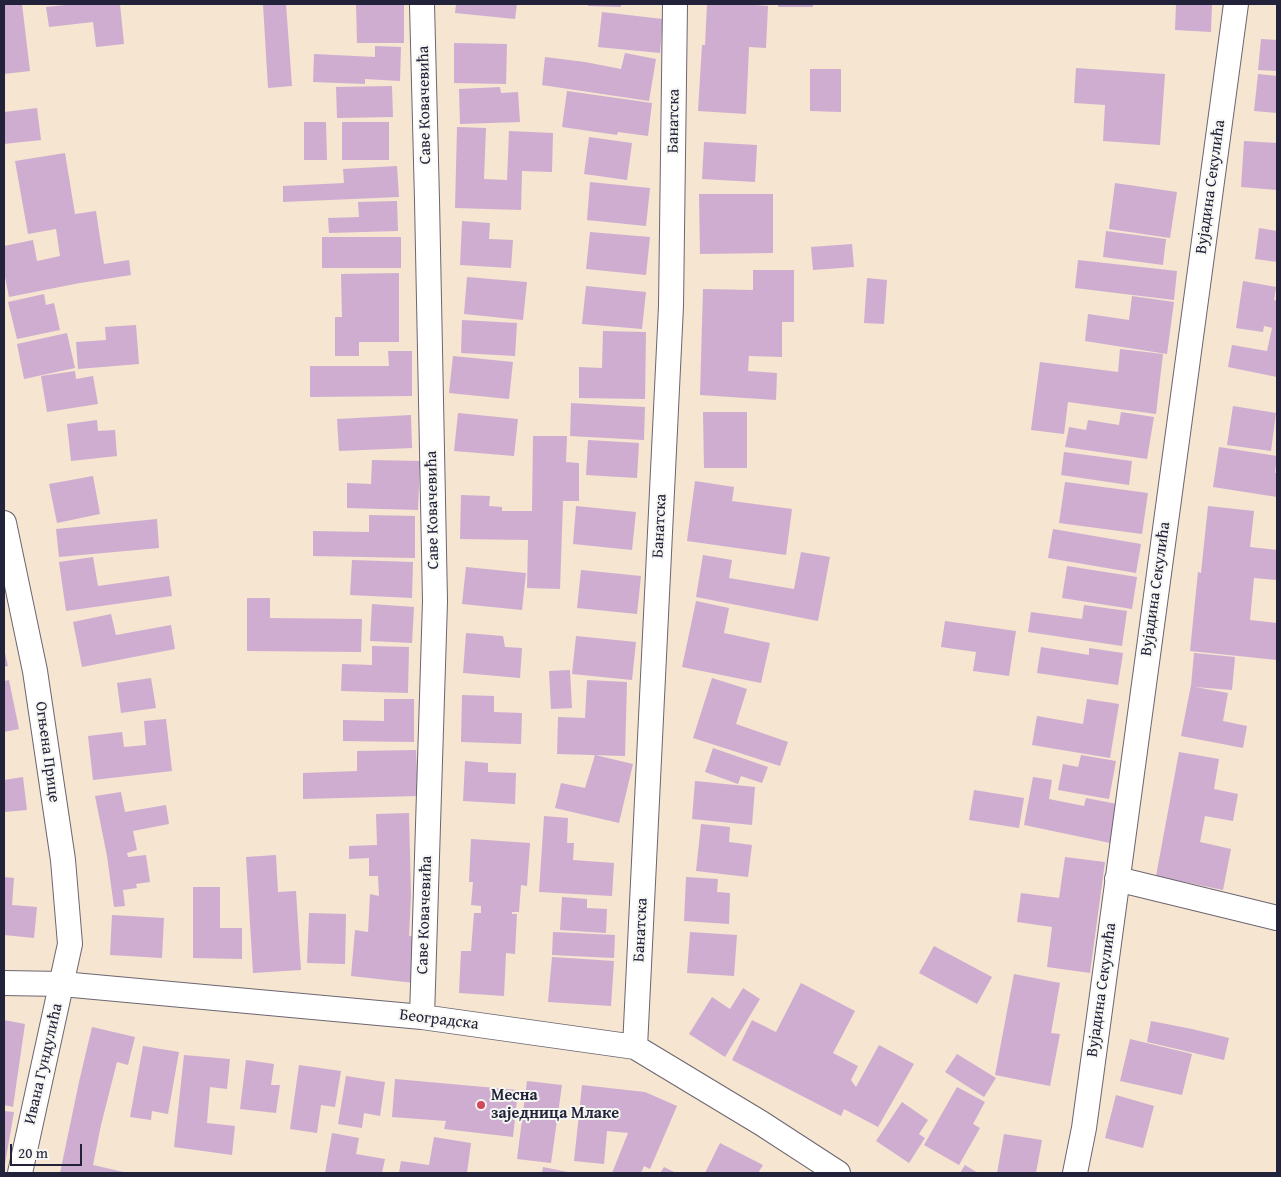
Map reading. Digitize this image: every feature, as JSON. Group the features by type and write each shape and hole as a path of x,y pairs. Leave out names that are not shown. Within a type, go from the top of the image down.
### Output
{"street":[{"name":"Саве Ковачевића","path":"422,4 428,210 435,601 422,1017"},
{"name":"Банатска","path":"635,1047 670,316 675,4"},
{"name":"Вујадина Секулића","path":"1075,1173 1084,1128 1236,4"},
{"name":"Огњена Прице","path":"4,523 35,671 63,860 70,944 62,984"},
{"path":"1117,879 1277,918"},
{"name":"Београдска","path":"4,983 62,984 422,1017 635,1047 761,1123 838,1173"},
{"name":"Ивана Гундулића","path":"20,1173 62,984"}],"building":[{"path":"4,4 22,4 30,71 4,74"},
{"path":"74,4 120,4 124,44 96,47 93,22 49,27 46,7"},
{"path":"263,4 286,4 292,86 268,88"},
{"path":"356,4 404,4 404,43 357,43"},
{"path":"456,4 517,4 515,19 455,13"},
{"path":"588,4 621,4 621,7 588,6"},
{"path":"707,4 768,6 766,48 749,47 746,114 698,111 702,45 705,45"},
{"path":"778,4 813,4 813,7 778,7"},
{"path":"1176,4 1212,4 1211,32 1175,30"},
{"path":"602,12 663,19 660,53 598,47"},
{"path":"1261,39 1277,40 1277,71 1258,70"},
{"path":"454,43 507,44 506,84 454,83"},
{"path":"375,46 401,47 400,81 365,79 365,84 313,82 314,54 375,57"},
{"path":"625,53 656,59 649,101 542,85 545,57 621,69"},
{"path":"1076,68 1165,74 1160,145 1103,141 1105,105 1074,103"},
{"path":"810,69 841,69 841,112 810,111"},
{"path":"1258,74 1277,76 1277,113 1254,111"},
{"path":"392,86 393,117 337,118 336,87"},
{"path":"500,87 501,93 518,92 520,122 460,124 459,89"},
{"path":"567,91 652,103 648,136 618,132 617,135 562,127"},
{"path":"37,108 41,140 4,144 4,112"},
{"path":"304,122 326,122 327,160 304,160"},
{"path":"342,122 389,122 389,160 342,160"},
{"path":"457,127 486,128 484,179 507,180 509,131 553,133 552,172 522,171 521,210 455,208"},
{"path":"589,137 632,143 627,180 584,174"},
{"path":"1244,141 1277,143 1277,190 1241,187"},
{"path":"704,142 757,145 755,182 702,179"},
{"path":"65,153 75,214 96,211 104,264 129,260 131,275 9,297 4,272 4,246 33,240 37,261 60,256 56,229 28,234 15,161"},
{"path":"397,166 399,197 283,202 283,186 344,183 343,169"},
{"path":"590,182 650,188 646,226 587,220"},
{"path":"1115,183 1177,192 1170,238 1109,229"},
{"path":"699,194 773,194 773,253 700,254"},
{"path":"397,201 398,231 329,233 328,218 359,217 358,202"},
{"path":"462,221 490,223 489,239 513,240 511,268 460,265"},
{"path":"1259,228 1277,231 1277,262 1255,259"},
{"path":"1106,231 1166,239 1163,265 1103,257"},
{"path":"590,232 650,237 646,275 586,269"},
{"path":"322,237 401,237 401,268 322,268"},
{"path":"852,244 854,267 813,270 811,247"},
{"path":"1078,260 1177,271 1174,300 1075,288"},
{"path":"753,270 794,270 794,322 782,322 782,357 749,356 748,371 777,373 776,400 700,395 703,289 753,290"},
{"path":"399,273 399,342 359,342 359,356 335,356 335,317 342,317 341,274"},
{"path":"467,277 527,282 523,320 464,314"},
{"path":"867,278 887,280 884,324 864,323"},
{"path":"1243,281 1276,287 1274,300 1277,301 1277,329 1264,326 1263,332 1236,328"},
{"path":"586,286 646,292 642,329 582,324"},
{"path":"44,294 46,305 54,303 60,330 17,339 8,302"},
{"path":"1132,296 1174,302 1167,354 1085,341 1088,314 1129,320"},
{"path":"462,320 517,323 515,356 461,353"},
{"path":"136,325 139,364 78,369 76,342 106,340 105,327"},
{"path":"1272,328 1277,329 1277,377 1228,367 1232,345 1267,351"},
{"path":"603,331 646,332 645,399 579,398 579,367 602,368"},
{"path":"67,333 75,368 24,379 17,344"},
{"path":"1120,349 1163,354 1156,414 1068,402 1064,434 1031,430 1040,362 1118,372"},
{"path":"388,351 412,351 412,396 310,397 310,366 389,366"},
{"path":"453,356 513,362 509,399 449,393"},
{"path":"75,371 76,379 93,376 98,404 47,412 41,376"},
{"path":"571,403 645,407 644,440 570,436"},
{"path":"1233,406 1276,413 1271,451 1227,445"},
{"path":"703,412 747,412 747,468 704,468"},
{"path":"1121,412 1154,417 1147,459 1065,447 1069,427 1086,430 1088,420 1119,425"},
{"path":"458,413 518,419 514,456 454,451"},
{"path":"411,415 412,448 339,451 337,419"},
{"path":"97,420 98,431 115,430 117,456 71,461 67,424"},
{"path":"533,436 567,436 566,462 579,463 579,501 563,501 560,589 527,588 528,540 460,539 461,495 490,496 489,506 502,507 502,511 532,511"},
{"path":"588,440 639,443 637,478 586,475"},
{"path":"1219,447 1277,456 1275,473 1277,473 1277,497 1213,487"},
{"path":"1064,452 1132,461 1129,485 1061,475"},
{"path":"372,460 420,461 418,510 347,508 347,483 371,484"},
{"path":"93,476 100,514 57,523 49,484"},
{"path":"695,481 734,487 732,501 792,509 786,555 687,541"},
{"path":"1065,482 1148,493 1142,534 1059,523"},
{"path":"576,506 636,512 632,550 573,544"},
{"path":"1208,506 1254,511 1250,547 1277,550 1277,580 1254,578 1250,620 1277,623 1277,660 1190,651 1198,572 1201,573"},
{"path":"369,515 415,516 415,558 313,556 313,531 369,532"},
{"path":"157,519 159,548 59,557 56,529"},
{"path":"1053,529 1141,544 1136,573 1048,558"},
{"path":"801,552 830,557 818,621 696,597 703,555 732,560 729,578 794,589"},
{"path":"93,557 98,586 169,576 172,596 66,611 59,562"},
{"path":"352,560 413,562 412,598 350,595"},
{"path":"1067,566 1137,577 1132,609 1062,598"},
{"path":"466,567 526,573 522,610 462,604"},
{"path":"581,570 641,576 637,614 577,608"},
{"path":"247,598 270,598 270,618 362,619 361,652 247,651"},
{"path":"696,601 729,608 724,633 770,643 761,683 682,667"},
{"path":"372,604 414,607 412,643 370,641"},
{"path":"1084,605 1127,611 1122,646 1028,632 1031,612 1082,619"},
{"path":"111,614 116,635 171,625 175,649 82,667 73,622"},
{"path":"945,621 1016,631 1009,676 973,671 976,652 941,647"},
{"path":"466,633 503,636 505,647 522,648 520,678 463,673"},
{"path":"576,636 636,642 632,680 572,674"},
{"path":"372,646 409,647 408,693 341,691 342,664 372,665"},
{"path":"1041,647 1089,655 1089,648 1123,653 1118,685 1037,673"},
{"path":"4,649 8,666 4,667"},
{"path":"1194,653 1235,657 1232,690 1195,687 1228,693 1223,721 1247,726 1243,748 1181,736 1191,686"},
{"path":"570,670 572,708 551,709 549,671"},
{"path":"151,678 156,708 121,713 117,683"},
{"path":"712,678 747,689 736,724 788,742 780,766 693,738"},
{"path":"9,680 19,729 4,732 4,681"},
{"path":"587,680 627,682 625,756 557,754 558,717 585,718"},
{"path":"462,695 494,696 494,712 522,713 521,744 461,742"},
{"path":"384,699 414,699 414,742 343,741 343,720 384,721"},
{"path":"1087,699 1119,704 1110,758 1032,745 1037,716 1083,724"},
{"path":"166,719 172,771 93,780 88,736 122,732 124,747 146,745 144,721"},
{"path":"713,748 768,767 762,783 741,776 738,784 705,772"},
{"path":"416,750 418,796 303,799 303,773 357,771 357,751"},
{"path":"1179,752 1219,759 1214,789 1238,794 1233,821 1205,816 1200,842 1231,849 1223,890 1156,876"},
{"path":"595,755 633,764 619,823 555,808 561,783 585,788"},
{"path":"1081,755 1116,761 1109,799 1058,790 1063,764 1078,767"},
{"path":"465,761 488,763 488,772 516,773 515,804 463,801"},
{"path":"23,777 27,810 4,812 4,780"},
{"path":"1033,777 1052,780 1049,799 1084,806 1086,798 1117,804 1110,843 1024,825"},
{"path":"695,781 755,787 752,825 692,819"},
{"path":"974,790 1024,798 1019,828 969,820"},
{"path":"121,792 125,812 166,805 169,824 133,831 137,850 127,853 128,857 146,855 150,882 136,884 137,888 123,890 125,906 114,907 107,856 95,796"},
{"path":"409,813 411,895 409,936 420,937 414,983 351,976 355,930 368,932 370,894 379,896 378,876 369,876 369,858 349,859 349,846 377,845 376,814"},
{"path":"544,816 568,818 567,843 574,843 573,860 614,863 612,896 539,892"},
{"path":"701,824 730,827 729,842 752,845 748,877 696,871"},
{"path":"471,839 530,843 527,886 521,885 519,912 512,912 512,914 517,914 515,954 506,953 504,996 459,993 461,951 471,951 474,913 481,913 481,906 471,905 473,882 469,882"},
{"path":"276,855 278,892 296,891 301,970 253,973 246,857"},
{"path":"1065,857 1105,862 1090,973 1047,967 1052,927 1017,922 1021,893 1059,898"},
{"path":"4,877 14,878 12,905 37,907 34,938 4,935"},
{"path":"686,877 718,879 717,892 730,893 729,924 684,921"},
{"path":"193,887 220,887 220,928 242,928 242,959 193,958"},
{"path":"562,897 587,899 587,908 607,909 606,933 560,930"},
{"path":"309,913 346,914 345,964 307,963"},
{"path":"112,915 164,918 162,958 110,955"},
{"path":"553,932 615,935 614,958 552,955"},
{"path":"690,932 737,935 734,976 687,973"},
{"path":"934,946 992,977 977,1004 919,973"},
{"path":"552,957 614,961 611,1006 548,1002"},
{"path":"1014,974 1060,983 1051,1033 1060,1034 1050,1086 995,1075"},
{"path":"801,983 855,1011 833,1053 858,1066 851,1080 856,1087 879,1045 914,1064 878,1127 844,1109 841,1116 732,1060 752,1020 776,1032"},
{"path":"743,988 760,999 725,1057 689,1034 712,997 730,1009"},
{"path":"4,1020 25,1024 13,1107 4,1105"},
{"path":"1151,1021 1229,1038 1224,1060 1147,1042"},
{"path":"92,1027 135,1037 128,1065 117,1062 93,1165 128,1173 60,1173"},
{"path":"1130,1039 1192,1054 1182,1095 1120,1081"},
{"path":"143,1046 179,1052 168,1114 152,1111 151,1120 130,1117"},
{"path":"957,1054 996,1078 984,1097 945,1072"},
{"path":"184,1055 230,1059 227,1089 210,1087 207,1123 235,1126 232,1155 174,1147"},
{"path":"246,1060 274,1064 271,1085 280,1085 276,1113 240,1109"},
{"path":"299,1065 341,1071 335,1107 321,1105 317,1133 290,1129"},
{"path":"346,1076 385,1082 380,1116 364,1113 362,1128 338,1124"},
{"name":"Месна заједница Млаке","path":"395,1079 518,1090 513,1137 444,1129 446,1121 392,1117"},
{"path":"527,1081 562,1085 551,1163 517,1159"},
{"path":"582,1085 645,1092 677,1106 650,1169 644,1166 641,1173 612,1173 628,1133 607,1131 604,1164 574,1161"},
{"path":"957,1087 985,1102 973,1124 980,1128 959,1165 924,1145"},
{"path":"1116,1095 1154,1106 1143,1148 1105,1138"},
{"path":"902,1102 928,1120 919,1134 925,1138 909,1163 876,1141"},
{"path":"4,1111 14,1112 5,1164 4,1164"},
{"path":"332,1133 359,1138 356,1154 385,1159 382,1173 325,1173"},
{"path":"1004,1134 1042,1140 1036,1173 997,1173"},
{"path":"434,1137 471,1143 467,1173 399,1173 401,1161 429,1165"},
{"path":"720,1143 763,1165 758,1173 705,1173"},
{"path":"965,1165 978,1173 960,1173"},
{"path":"543,1167 568,1172 568,1173 542,1173"},
{"path":"664,1167 676,1173 660,1173"}],"place":[{"name":"Месна заједница Млаке","path":"481,1105"}]}
